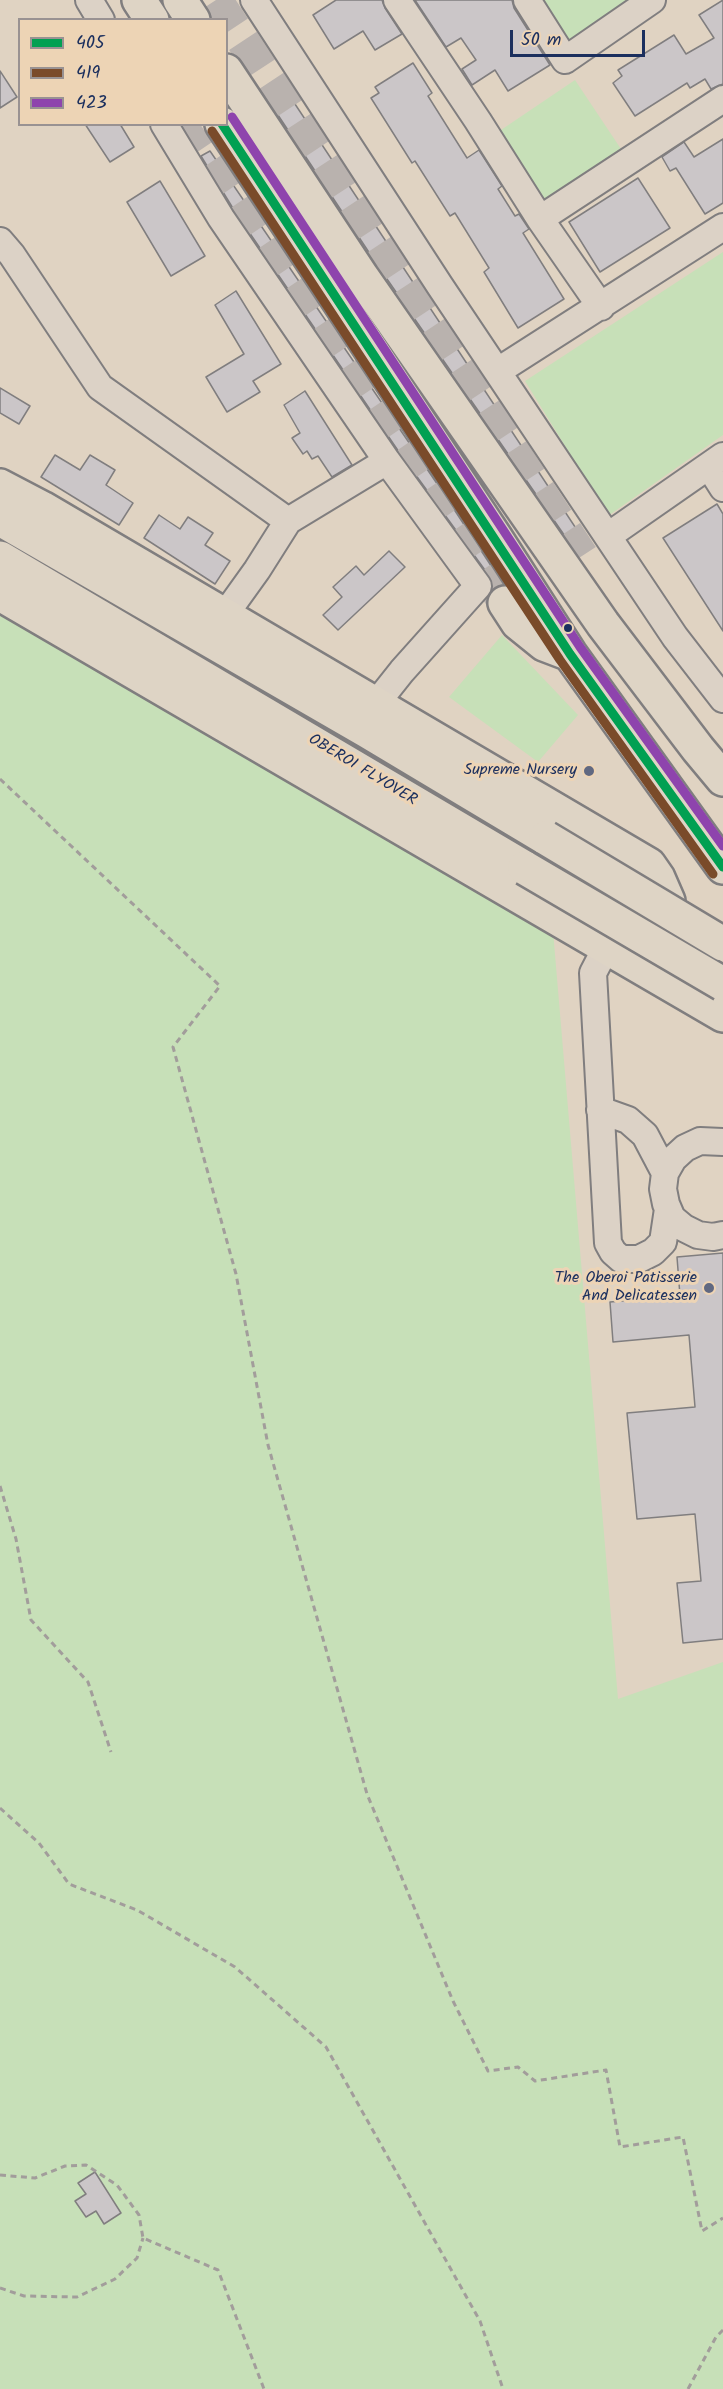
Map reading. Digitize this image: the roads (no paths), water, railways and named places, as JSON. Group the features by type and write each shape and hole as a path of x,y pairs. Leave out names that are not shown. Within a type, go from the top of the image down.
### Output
{"main road":[{"path":"139,0 151,18"},
{"path":"180,0 192,18"},
{"path":"228,73 362,277 603,624 719,768"},
{"path":"223,126 570,654 723,867"},
{"path":"0,486 52,514 649,865 658,878 668,901 664,923 658,934 643,945 628,948 607,946"},
{"path":"0,519 367,730 723,944"},
{"path":"582,556 600,597 603,624"},
{"name":"OBEROI FLYOVER","path":"0,558 723,984"},
{"path":"0,594 607,946 723,1016"},
{"path":"505,603 519,623 544,644 570,654"}],"street":[{"path":"89,0 100,18"},
{"path":"254,0 422,259 675,637 723,699"},
{"path":"397,0 601,308"},
{"path":"527,0 565,60 652,0"},
{"path":"540,219 723,99"},
{"path":"165,126 220,218 387,461 478,586 402,671 375,705"},
{"path":"498,371 601,308 723,227"},
{"path":"0,241 12,255 100,387 288,521"},
{"path":"224,616 288,521 387,461"},
{"path":"608,536 716,461 723,488"},
{"path":"607,946 593,973 608,1243 613,1252 621,1259 639,1259 653,1252 663,1242 668,1209"},
{"path":"600,1110 628,1120 645,1135 665,1173"},
{"path":"723,1142 700,1141 685,1148 673,1159 665,1173 663,1189 672,1218 691,1232 713,1237 723,1235"}],"tunnel":[{"path":"216,0 228,18"},
{"path":"228,18 582,556"},
{"path":"181,126 505,603"}],"place":[{"name":"Supreme Nursery","path":"589,771"},
{"name":"The Oberoi Patisserie And Delicatessen","path":"709,1288"}]}
